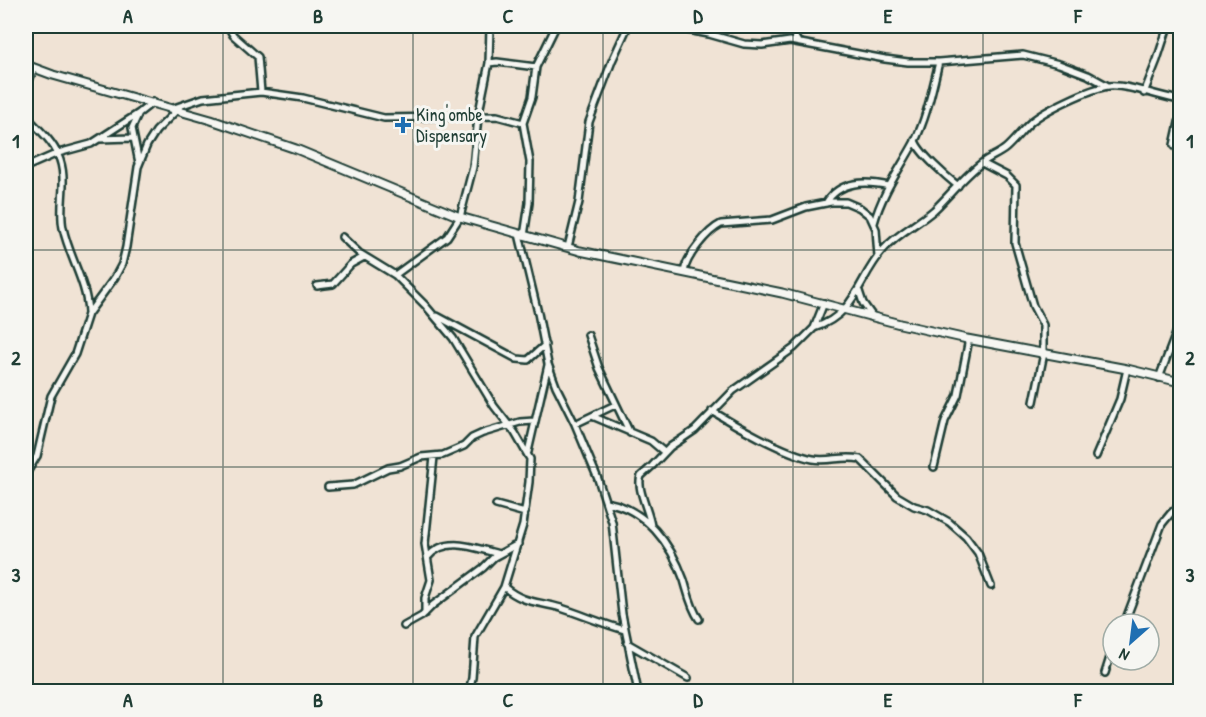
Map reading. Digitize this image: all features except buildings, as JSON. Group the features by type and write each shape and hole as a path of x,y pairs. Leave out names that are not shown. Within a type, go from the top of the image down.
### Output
{"street":[{"path":"228,26 233,35 257,55 261,92"},
{"path":"395,275 447,237 460,217 473,166 478,117 489,63 490,26"},
{"path":"556,26 536,67 532,97 523,123 530,162 529,203 521,235 548,364 606,502 615,534 625,630 638,692"},
{"path":"568,247 579,202 589,122 628,26"},
{"path":"666,26 709,34 744,44 798,42 885,59 939,62 1023,55 1059,64 1088,75 1108,86"},
{"path":"683,29 691,26"},
{"path":"788,26 798,42"},
{"path":"1144,93 1168,26"},
{"path":"874,223 889,186 926,116 939,62"},
{"path":"489,63 536,67"},
{"path":"26,65 176,109 296,149 460,217 592,255 684,272 824,303 967,339 1127,369 1180,382"},
{"path":"26,87 34,69"},
{"path":"651,525 644,496 639,488 639,478 664,452 695,430 712,411 744,383 782,358 814,328 829,322 846,309 859,291 878,256 895,238 917,224 982,163 1000,153 1038,117 1064,103 1108,86 1125,87 1180,100"},
{"path":"26,474 39,451 51,396 75,354 88,314 122,264 140,164 147,145 176,109 203,98 261,92 303,98 384,118 503,117 523,123"},
{"path":"26,167 58,153 81,148 99,139 153,102"},
{"path":"139,113 132,128 140,164"},
{"path":"26,117 58,153 64,172 63,228 87,295 88,314"},
{"path":"1180,118 1174,145 1180,152"},
{"path":"99,139 133,138"},
{"path":"915,140 934,165 958,186"},
{"path":"982,163 1007,176 1016,185 1015,243 1034,306 1043,325 1043,353 1034,402"},
{"path":"826,203 830,196 849,184 867,182 889,186"},
{"path":"684,272 685,266 699,243 714,227 721,224 772,220 799,208 841,201 867,212 874,223 878,256"},
{"path":"342,237 364,257 395,275 458,343 494,406 528,454 531,466 525,513 518,544 504,587 475,638 469,692"},
{"path":"317,286 333,284 351,264 364,257"},
{"path":"859,291 863,303 873,317"},
{"path":"814,328 824,303"},
{"path":"433,314 517,359 528,360 545,345"},
{"path":"1159,378 1180,322"},
{"path":"588,335 599,368 630,433"},
{"path":"934,467 945,421 960,387 967,339"},
{"path":"528,454 548,364"},
{"path":"1096,456 1120,399 1127,369"},
{"path":"575,424 615,405"},
{"path":"712,411 773,444 806,457 824,460 851,457 860,459 897,496 949,522 966,537 978,553 991,586"},
{"path":"592,416 609,421 630,433 651,441 664,452"},
{"path":"328,487 350,486 388,468 400,466 421,457 443,455 464,446 476,436 509,425 534,421"},
{"path":"425,613 425,598 431,580 426,544 434,457"},
{"path":"606,502 628,507 651,525 675,557 692,606 699,619"},
{"path":"496,505 525,513"},
{"path":"1129,612 1162,524 1180,505"},
{"path":"428,557 437,548 452,544 499,554"},
{"path":"404,626 418,619 441,598 499,554 518,544"},
{"path":"504,587 516,597 528,602 559,607 625,630"},
{"path":"627,643 688,678"}],"place":[{"name":"King'ombe Dispensary","path":"403,125"}]}
